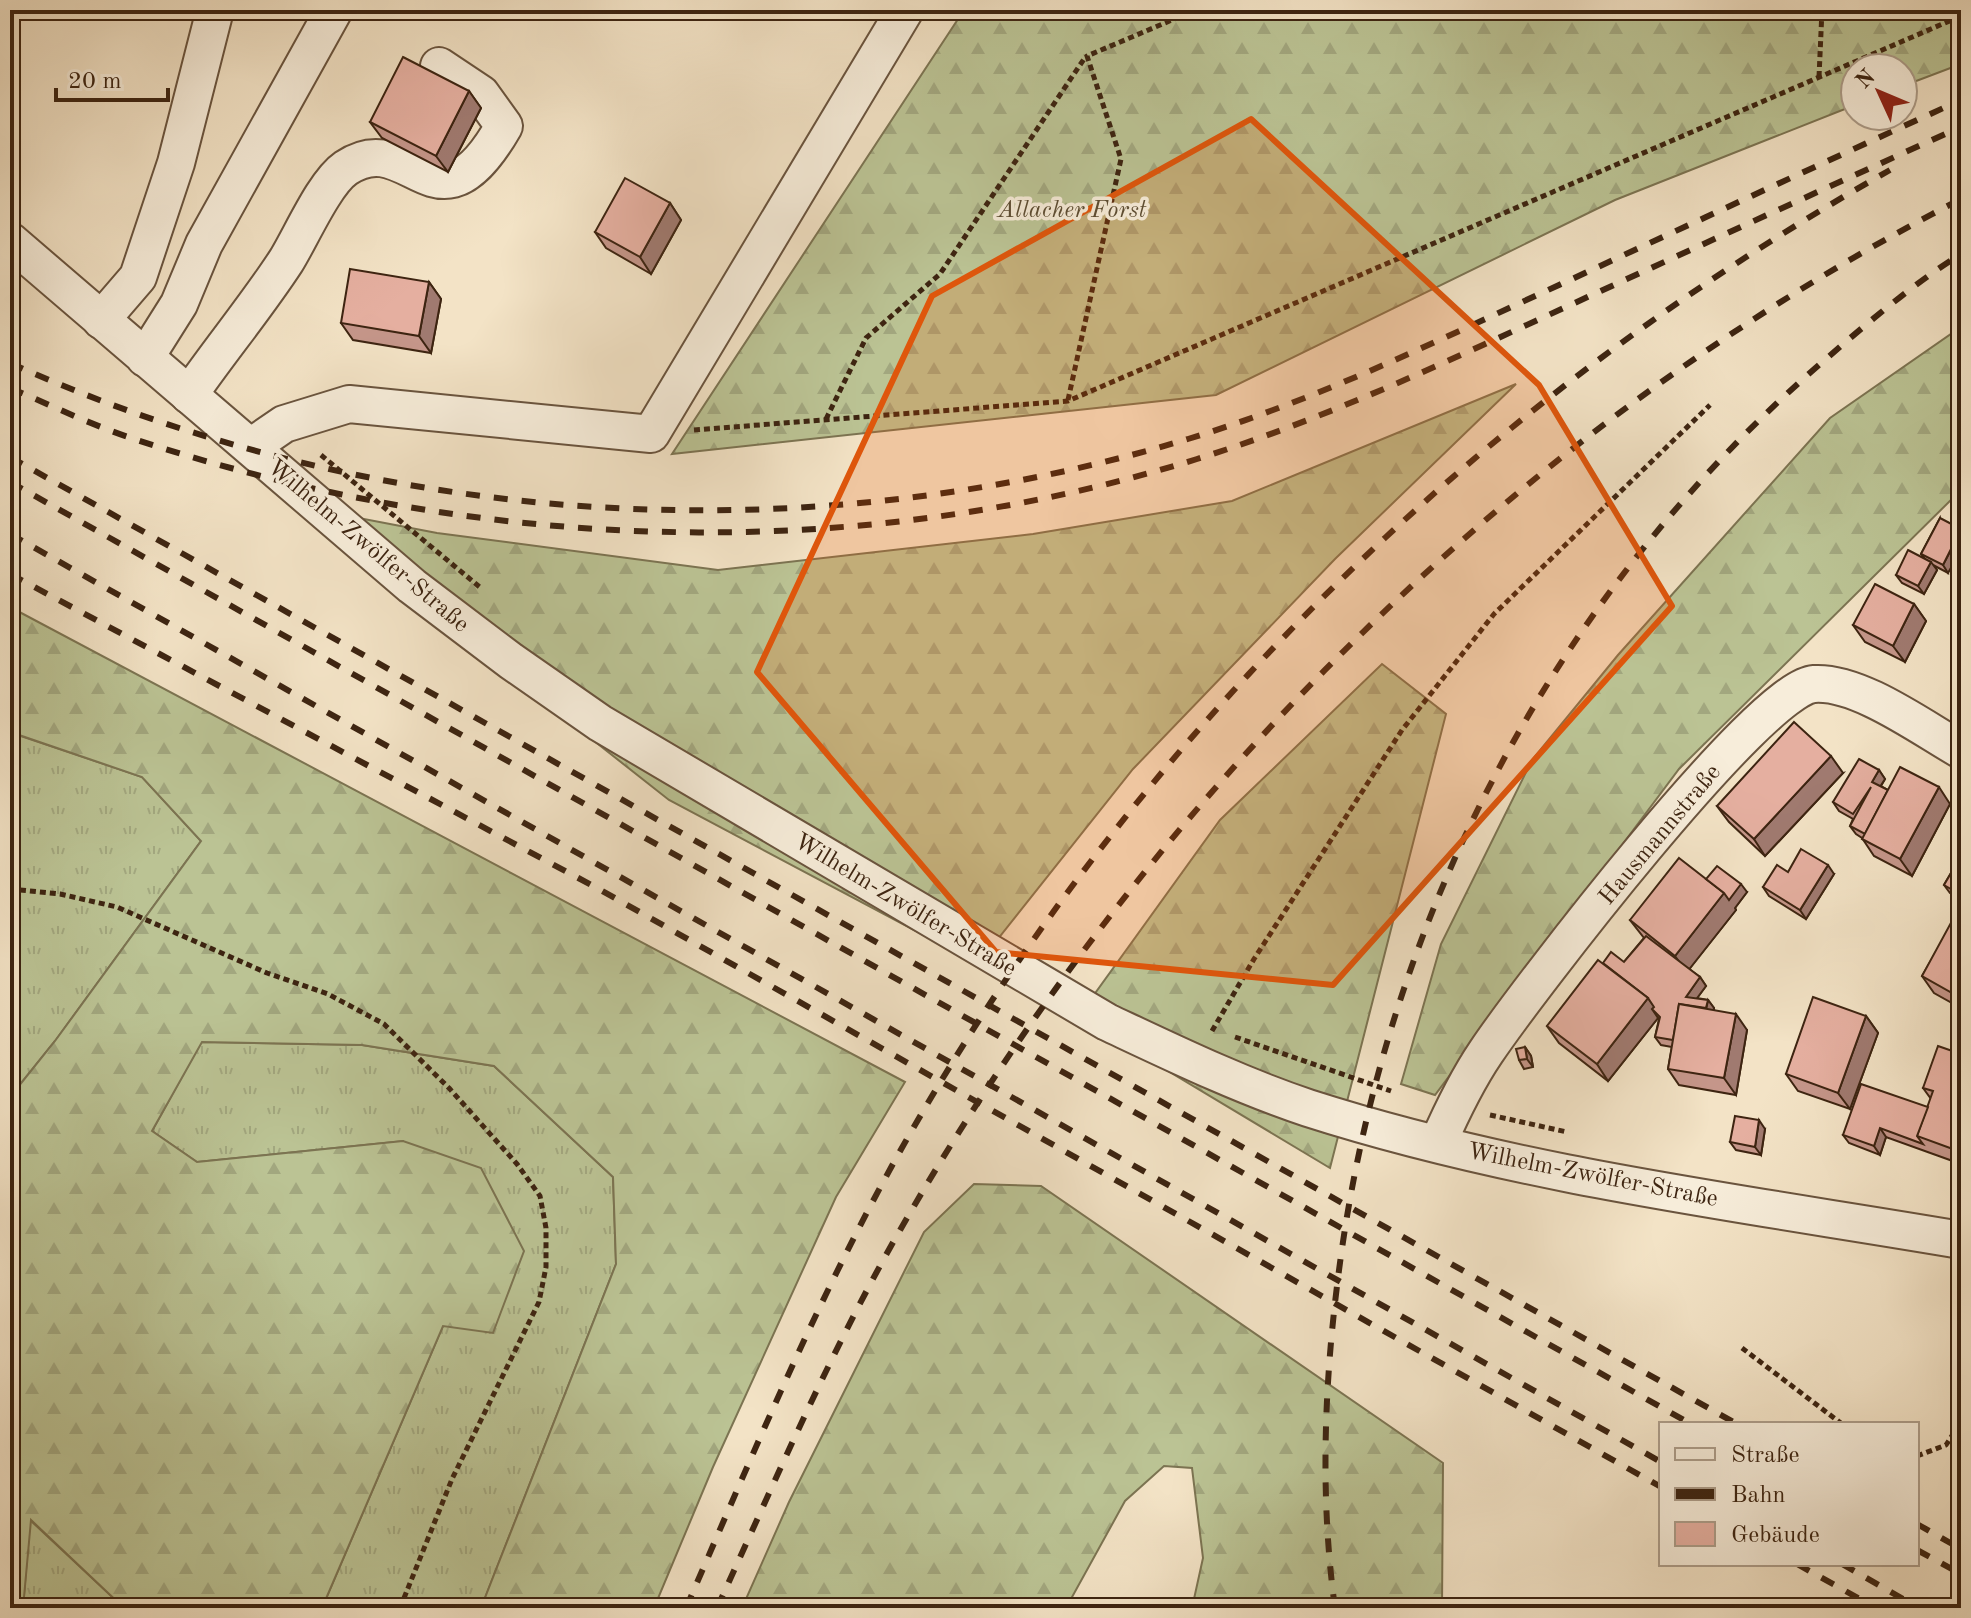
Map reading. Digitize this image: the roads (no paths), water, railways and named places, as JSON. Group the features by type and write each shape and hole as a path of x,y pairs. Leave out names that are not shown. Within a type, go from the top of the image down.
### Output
{"street":[{"path":"101,320 138,277 176,163 215,10"},
{"path":"145,358 179,304 204,244 334,10"},
{"path":"252,446 284,424 349,404 651,434 905,10"},
{"path":"189,395 285,263 342,170 362,159 392,160 437,180 459,180 485,159 504,126 481,94 439,66"},
{"name":"Wilhelm-Zwölfer-Straße","path":"10,241 412,586 511,661 600,723 1107,1022 1194,1064 1307,1107 1525,1166 1961,1240"},
{"name":"Hausmannstraße","path":"1438,1143 1454,1107 1495,1041 1687,795 1763,717 1811,684 1848,687 1961,750"}],"railway":[{"path":"10,363 150,418 295,461 442,490 592,507 742,510 892,500 1041,476 1188,439 1283,406 1422,348 1961,100"},
{"path":"10,388 134,439 264,477 396,505 530,523 664,532 798,530 932,517 1066,494 1197,459 1292,426 1431,368 1961,127"},
{"path":"686,1608 796,1357 888,1173 922,1113 1014,968 1115,831 1225,700 1343,577 1470,463 1603,356 1744,259 1890,170"},
{"path":"717,1608 831,1362 907,1218 1005,1061 1114,911 1233,768 1362,634 1499,508 1645,394 1800,290 1961,199"},
{"path":"1335,1608 1327,1526 1327,1402 1338,1278 1360,1147 1394,1020 1439,896 1494,777 1560,664 1637,557 1723,457 1870,321 1961,254"},
{"path":"10,457 1733,1422"},
{"path":"10,482 1687,1422"},
{"path":"10,534 1659,1461"},
{"path":"10,574 597,888 1659,1486"},
{"path":"1919,1525 1961,1549"},
{"path":"1919,1551 1961,1574"},
{"path":"1801,1566 1876,1608"},
{"path":"1846,1566 1919,1608"}],"park label":[{"name":"Allacher Forst","path":"1072,209"}]}
